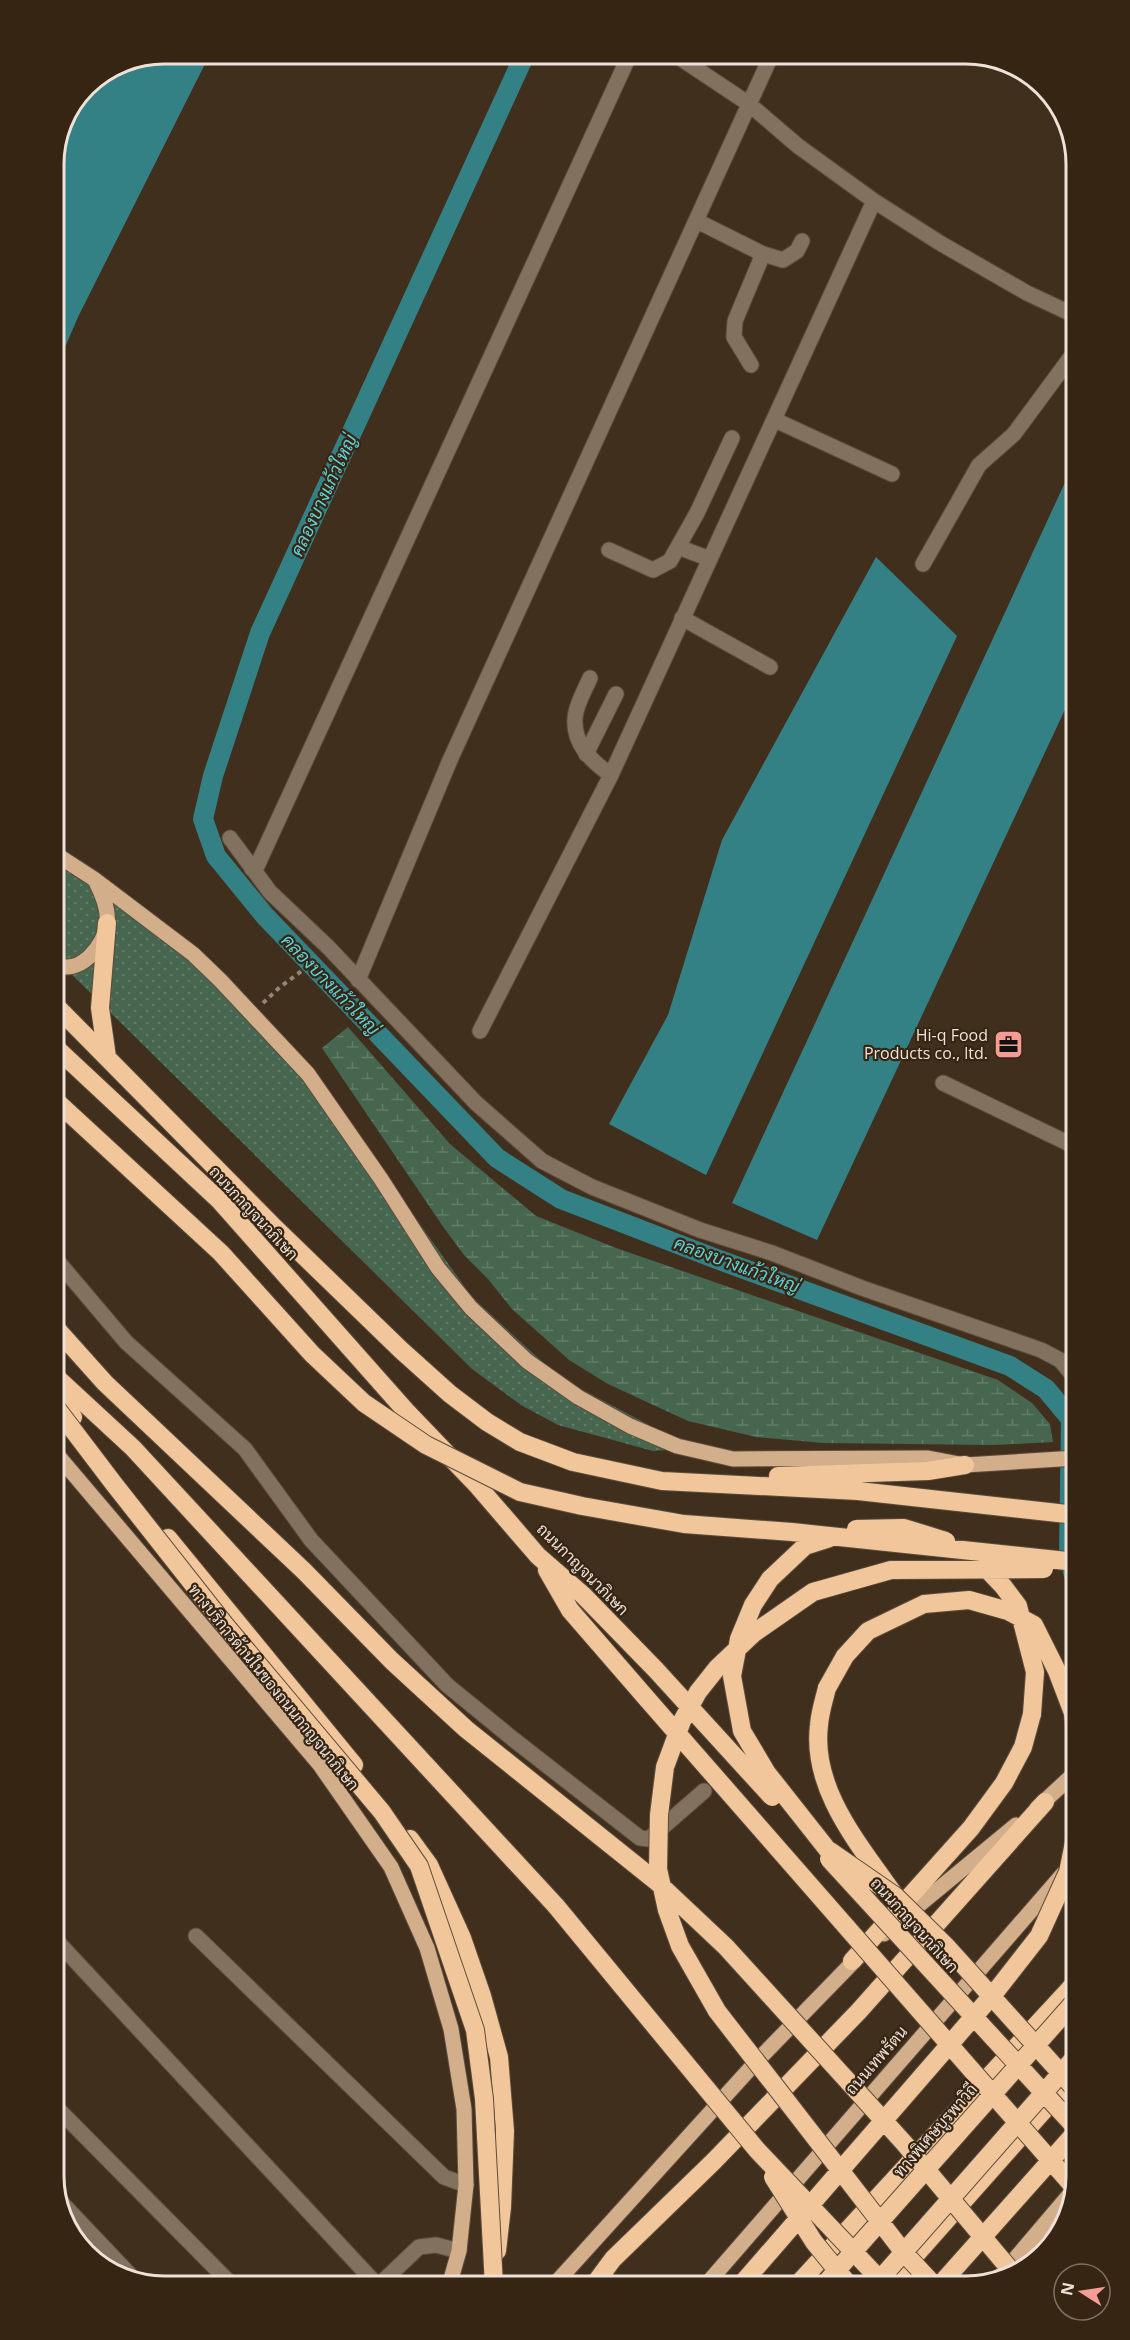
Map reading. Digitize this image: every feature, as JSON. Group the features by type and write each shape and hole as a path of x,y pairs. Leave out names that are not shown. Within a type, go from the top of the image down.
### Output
{"highway":[{"path":"107,923 100,1008 107,1057"},
{"path":"65,1015 275,1228 401,1350 450,1394 487,1422 520,1442 573,1462 662,1481 858,1491 1066,1514"},
{"name":"ถนนกาญจนาภิเษก","path":"65,1056 220,1201 406,1411 476,1484 538,1556 583,1595 656,1670 1066,2119"},
{"path":"65,1109 221,1252 312,1354 364,1403 426,1445 520,1492 582,1506 684,1524 792,1532 1066,1561"},
{"path":"64,1338 105,1383 304,1571 392,1661 466,1729 657,1882 726,1947 1013,2263"},
{"path":"64,1385 133,1448 556,1906 757,2150 877,2276"},
{"path":"64,1405 106,1462 357,1769 429,1865 462,1938 482,1996 499,2057 506,2131 495,2275"},
{"path":"64,1419 225,1626 382,1812 419,1866 475,2030 484,2099 493,2275"},
{"path":"662,1481 928,1471 965,1465"},
{"path":"852,1961 971,1828 1004,1783 1023,1747 1032,1714 1035,1672 1017,1606 1003,1586 978,1560 941,1538 904,1528 857,1529 806,1546 770,1579 753,1605 739,1639 732,1676 742,1731 767,1773 827,1849 895,1896 947,1947 1066,2079"},
{"path":"538,1556 570,1610 1066,2178"},
{"path":"927,2276 904,2254 717,2011 680,1946 667,1910 658,1869 659,1815 665,1767 682,1721 698,1692 717,1668 754,1633 813,1592 891,1570 1066,1569"},
{"path":"895,1896 846,1824 827,1789 820,1761 819,1726 827,1688 845,1656 868,1631 924,1604 969,1600 1008,1611 1034,1625 1066,1695"},
{"path":"601,2276 613,2259 714,2161 851,2019 1045,1802"},
{"path":"749,2276 996,1991 1039,1936 1066,1876"},
{"path":"805,2276 1066,1993"},
{"name":"ทางพิเศษบูรพาวิถี","path":"833,2276 1066,2011"},
{"path":"883,2276 1066,2067"},
{"path":"896,2276 1066,2085"},
{"path":"946,2276 1066,2141"},
{"path":"757,2150 814,2242 842,2276"}],"main road":[{"path":"65,860 94,879 193,954 251,1013 314,1083 381,1179 438,1268 471,1308 526,1361 578,1398 630,1426 677,1446 733,1459 928,1458 965,1465 1066,1459"},
{"path":"65,967 79,965 94,954 107,923 103,897 94,879"},
{"name":"ทางบริการด้านในของถนนกาญจนาภิเษก","path":"64,1463 320,1765 391,1867 427,1948 451,2029 464,2109 466,2185 459,2251 452,2275"},
{"path":"563,2276 756,2062 852,1961 1045,1802 1066,1782"},
{"name":"ถนนเทพรัตน","path":"714,2276 1066,1871"},
{"path":"1021,2258 1060,2207"}],"street":[{"path":"252,869 257,866 625,65"},
{"path":"690,65 749,104 798,146 874,201 940,243 1027,293 1066,311"},
{"path":"357,980 450,760 767,65"},
{"path":"480,1031 611,775 874,201"},
{"path":"697,221 763,255 783,260 796,251 802,241"},
{"path":"751,365 734,337 735,321 763,255"},
{"path":"923,564 979,465 1014,434 1066,364"},
{"path":"775,420 892,474"},
{"path":"609,550 653,570 670,561 697,513 732,438"},
{"path":"678,546 710,559"},
{"path":"682,618 770,667"},
{"path":"590,678 576,710 575,720 586,754 592,762 611,775"},
{"path":"586,754 616,694"},
{"path":"230,838 270,892 328,947 357,980 491,1117 542,1161 592,1187 700,1230 772,1253 862,1288 1041,1350 1060,1360 1066,1367"},
{"path":"943,1083 1066,1141"},
{"path":"64,1269 126,1342 245,1449 311,1540 447,1685 513,1739 640,1838 649,1839 704,1791"},
{"path":"196,1936 444,2177 466,2185"},
{"path":"64,1949 368,2275"},
{"path":"64,2115 222,2275"},
{"path":"72,2214 121,2265"},
{"path":"389,2275 419,2247 436,2245 459,2251"}],"path":[{"path":"251,1013 280,987 321,957"}],"green space":[{"path":"65,853 109,881 227,975 312,1070 472,1297 560,1378 670,1436 672,1441 666,1450 653,1451 558,1425 521,1405 472,1369 65,967"},
{"path":"348,1027 450,1144 536,1216 616,1248 998,1380 1032,1403 1050,1424 1053,1442 994,1445 823,1443 756,1437 688,1421 608,1384 569,1360 512,1309 488,1279 464,1255 444,1228 322,1048"}],"water":[{"path":"205,64 65,348 65,158 66,145 72,126 81,109 94,94 109,81 126,72 145,66"},
{"path":"1066,480 1066,707 817,1240 732,1203"},
{"path":"876,557 957,636 706,1175 609,1124 668,1015 722,840"}],"waterway":[{"name":"คลองบางแก้วใหญ่","path":"520,64 260,633 213,776 203,819 216,856 265,916 497,1158 561,1199 714,1258 1010,1366 1046,1389 1066,1413"}],"place":[{"name":"Hi-q Food Products co., ltd.","path":"1009,1044"}]}
